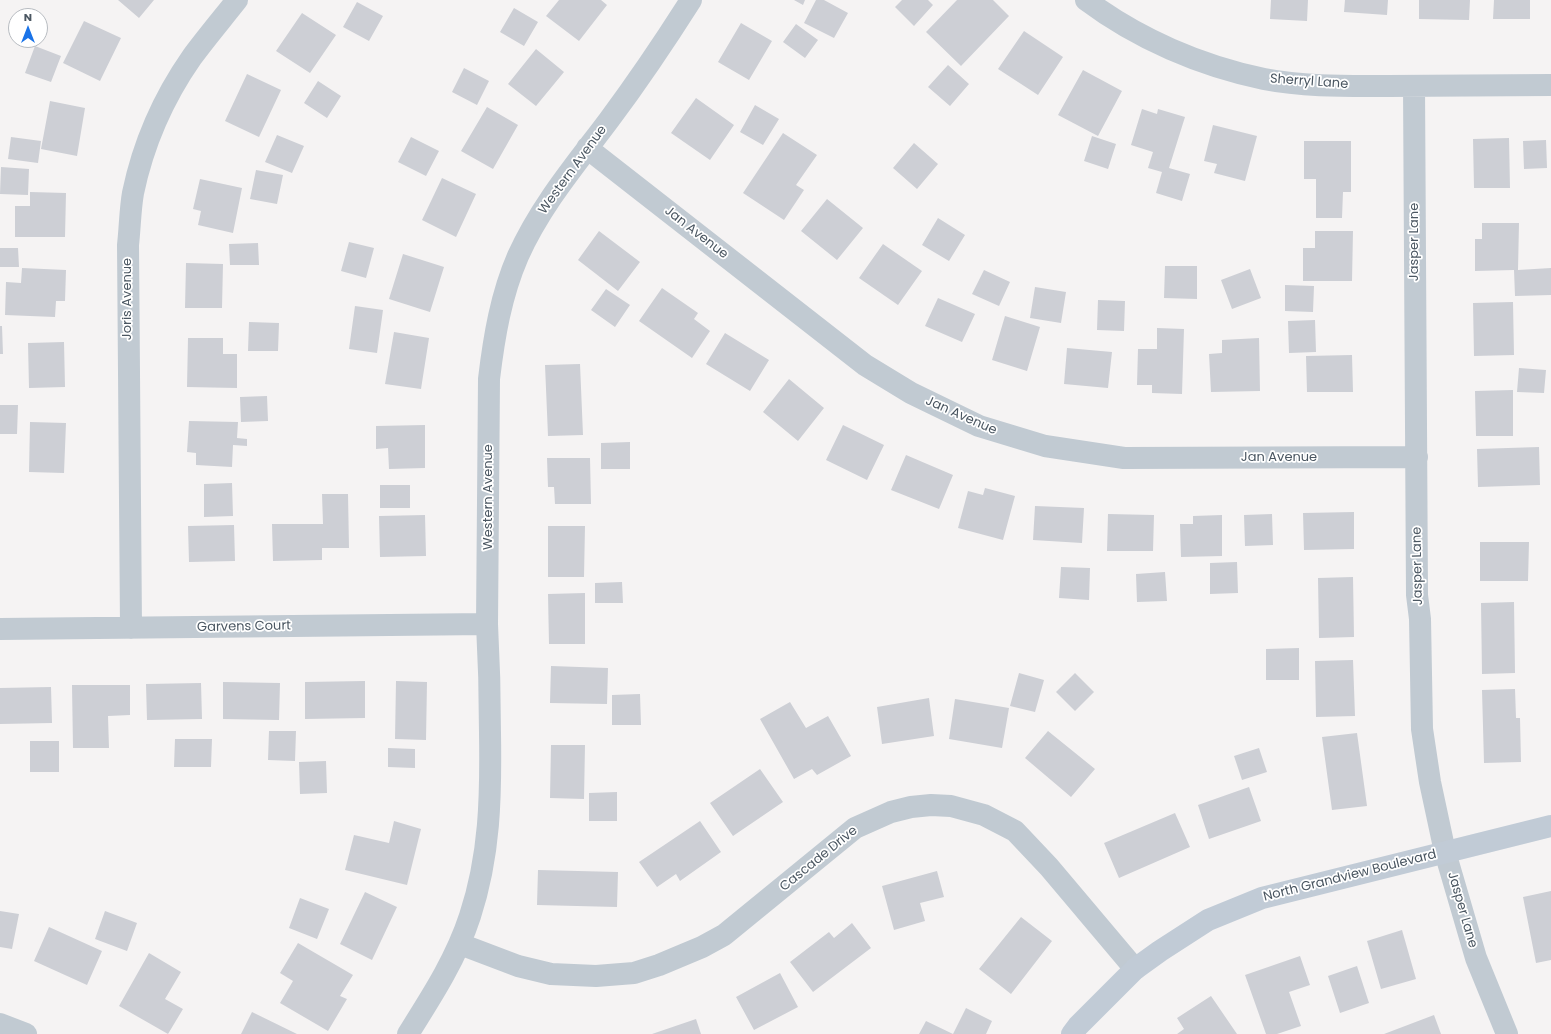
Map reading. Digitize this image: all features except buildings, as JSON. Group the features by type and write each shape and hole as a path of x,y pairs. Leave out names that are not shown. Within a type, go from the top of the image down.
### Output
{"street":[{"name":"Joris Avenue","path":"130,628 128,245 133,194 144,155 161,111 176,83 192,57 238,0"},
{"name":"Western Avenue","path":"408,1034 440,982 460,944 479,886 489,831 491,801 487,624 489,379 502,300 518,257 529,234 554,191 661,48 691,0"},
{"name":"Sherryl Lane","path":"1086,0 1102,12 1136,32 1186,56 1225,70 1265,79 1328,86 1551,85"},
{"name":"Jasper Lane","path":"1414,86 1418,595 1420,619 1422,729 1430,782 1445,852 1476,958 1507,1034"},
{"name":"Jan Avenue","path":"587,148 865,365 911,393 979,426 1045,446 1124,458 1417,457"},
{"name":"Garvens Court","path":"0,629 487,624"},
{"name":"Cascade Drive","path":"460,944 518,966 551,974 596,976 634,973 702,947 724,935 855,828 891,812 931,804 951,806 984,815 1015,831 1049,867 1135,969"},
{"name":"North Grandview Boulevard","path":"1072,1034 1078,1026 1135,969 1208,920 1262,898 1551,826"},
{"path":"0,1024 26,1034"}]}
